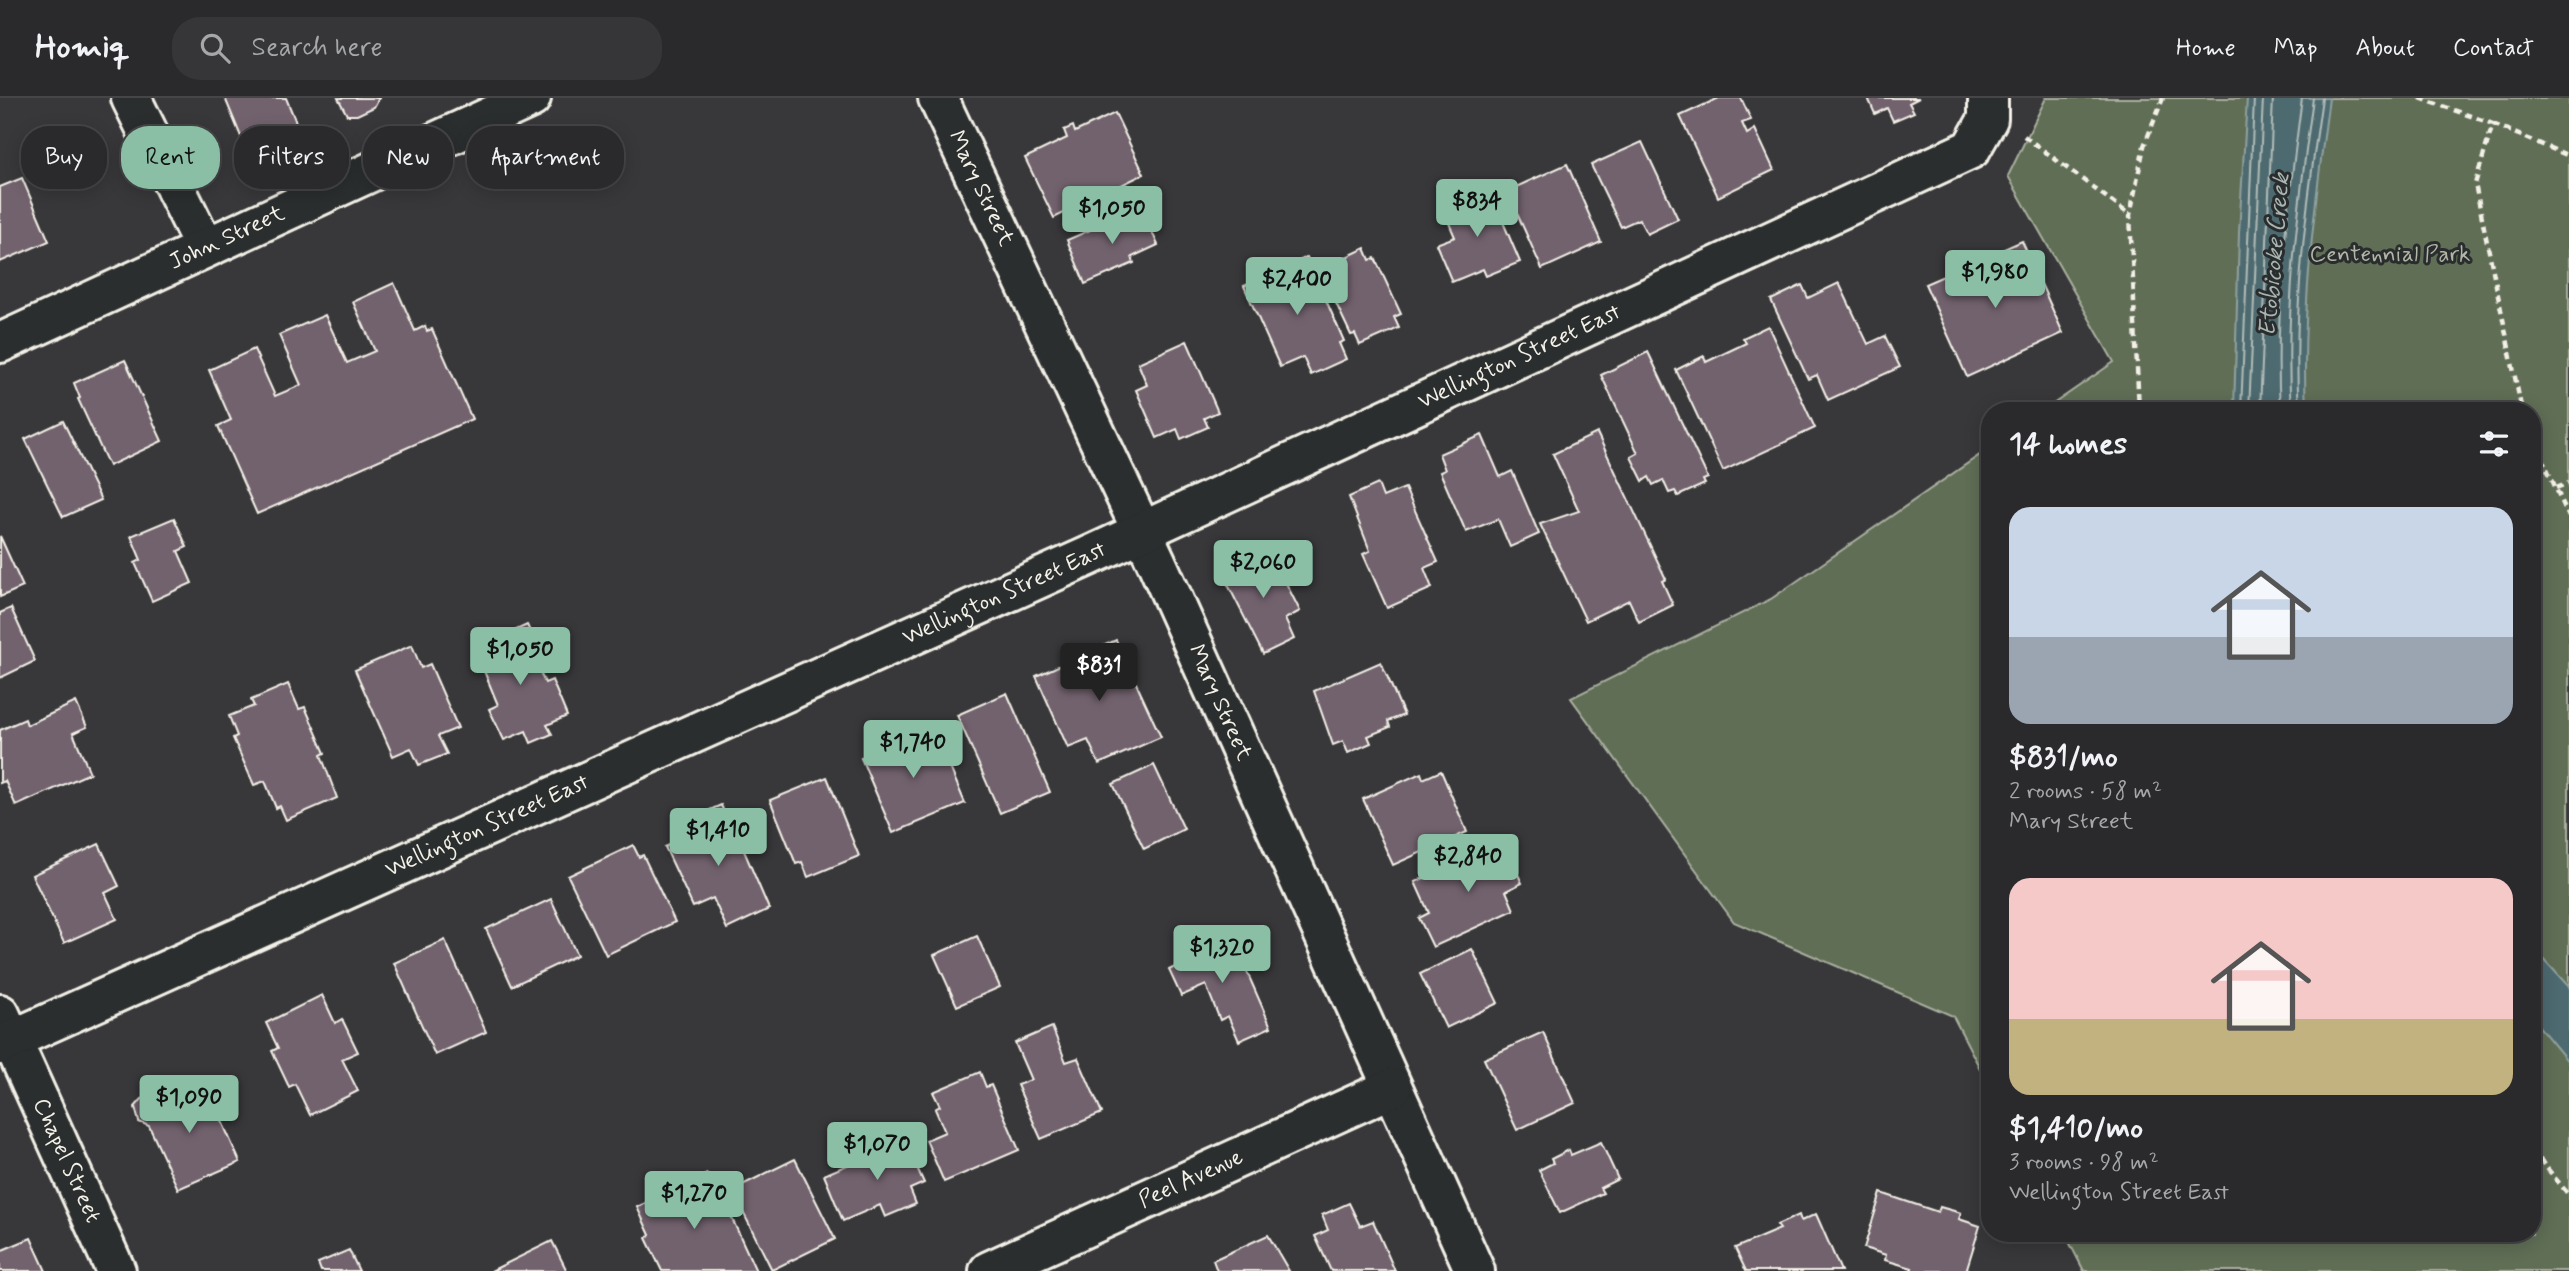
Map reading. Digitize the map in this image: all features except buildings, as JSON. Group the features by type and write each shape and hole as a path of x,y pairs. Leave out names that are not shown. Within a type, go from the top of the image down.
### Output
{"street":[{"path":"131,98 205,248"},
{"name":"John Street","path":"0,343 531,98"},
{"name":"Mary Street","path":"938,98 1142,532 1475,1271"},
{"name":"Wellington Street East","path":"4,1033 1142,532 1971,149 1988,108"},
{"name":"Chapel Street","path":"4,1033 116,1271"},
{"name":"Peel Avenue","path":"989,1271 1392,1088"}],"path":[{"path":"2138,402 2130,215 2144,146 2163,98"},
{"path":"2420,98 2493,124 2569,156"},
{"path":"2493,124 2475,184 2520,402"},
{"path":"2027,138 2130,215"},
{"path":"2541,456 2569,517"},
{"path":"2556,488 2569,483"},
{"path":"2541,1161 2569,1195"}],"green space":[{"name":"Centennial Park","path":"2046,98 2569,98 2569,1271 2084,1271 2069,1242 2541,1242 2541,402 2056,402 2114,362 2008,176"},
{"path":"1981,454 1981,1070 1953,1016 1734,922 1571,698 1771,599"}],"water":[{"name":"Etobicoke Creek","path":"2247,98 2329,98 2307,294 2306,402 2234,402 2239,233"},
{"path":"2541,956 2569,987 2569,1063 2541,1029"}]}
